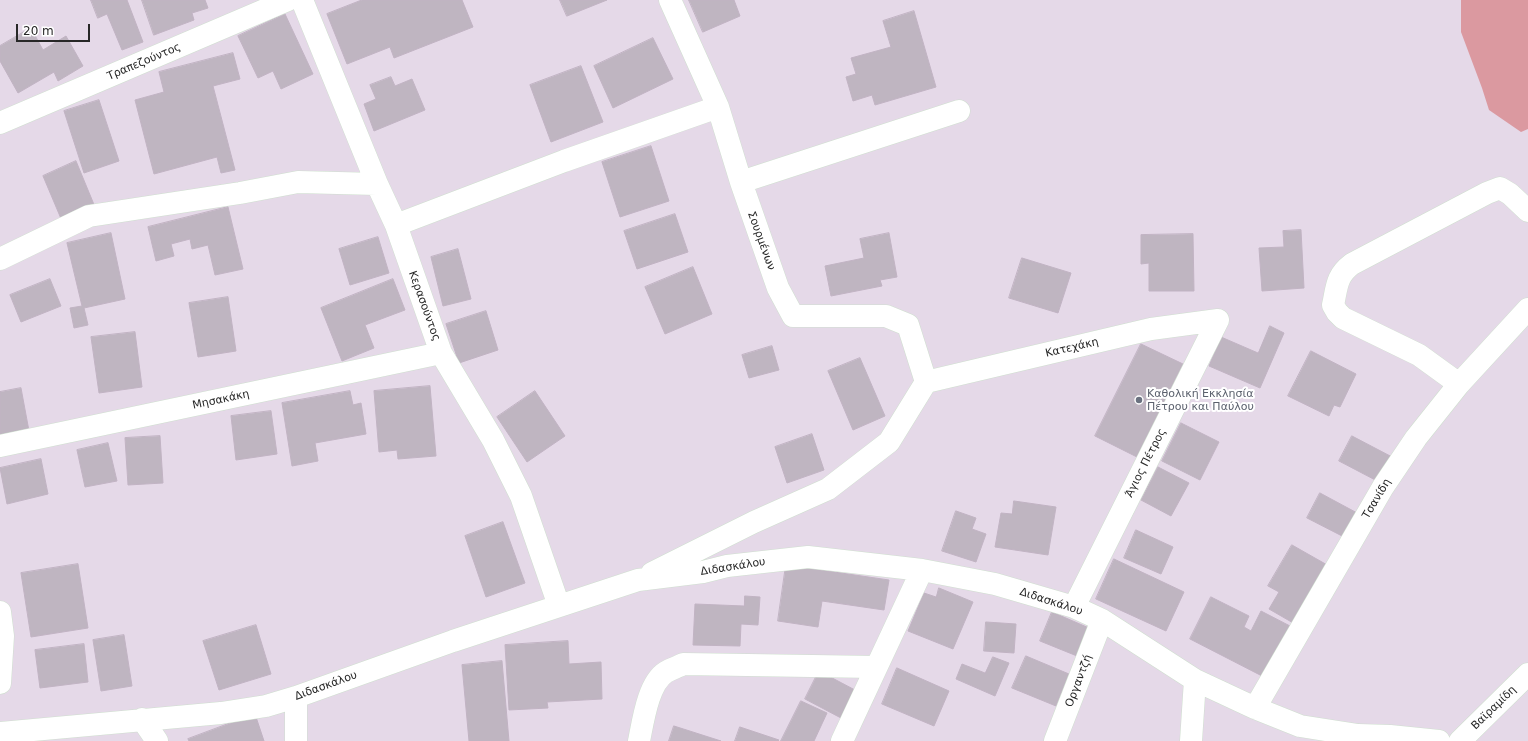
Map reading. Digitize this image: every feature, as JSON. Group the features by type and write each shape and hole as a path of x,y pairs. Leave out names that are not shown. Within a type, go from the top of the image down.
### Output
{"street":[{"name":"Τραπεζούντος","path":"0,124 288,0"},
{"name":"Κερασούντος","path":"302,0 377,184 396,225 441,353 493,440 521,496 559,606"},
{"name":"Σουρμένων","path":"670,0 718,107 740,182 778,288 794,316 886,316 908,325 926,382"},
{"path":"396,225 564,161 718,107"},
{"path":"740,182 959,111"},
{"path":"0,259 89,216 240,193 298,182 377,184"},
{"path":"1459,384 1419,355 1343,318 1333,305 1339,278 1343,270 1352,264 1486,193 1500,188 1510,194 1528,211"},
{"name":"Τσανίδη","path":"1255,708 1383,487 1416,438 1459,384 1528,310"},
{"name":"Κατεχάκη","path":"926,382 1151,329 1218,320"},
{"name":"Άγιος Πέτρος","path":"1074,607 1218,320"},
{"name":"Μησακάκη","path":"0,446 441,353"},
{"name":"Διδασκάλου","path":"0,733 221,713 266,706 296,697 453,641 638,580 754,522 828,489 889,442 926,382"},
{"name":"Διδασκάλου","path":"638,580 703,572 727,566 808,557 922,570 995,584 1074,607 1102,620 1195,680 1255,708 1300,734 1390,736 1438,741"},
{"path":"842,741 922,570"},
{"path":"0,612 4,636 0,683"},
{"name":"Οργαντζή","path":"1055,741 1102,620"},
{"path":"639,741 651,692 654,686 665,672 683,664 876,667"},
{"name":"Βαϊραμίδη","path":"1460,741 1528,674"},
{"path":"1191,741 1195,680"},
{"path":"296,697 296,741"},
{"path":"142,719 158,741"}],"shaded area":[{"path":"1461,0 1528,0 1528,129 1521,132 1489,110 1461,32"}],"building":[{"path":"91,0 127,0 143,42 122,50 107,14 98,18"},
{"path":"142,0 205,0 208,8 192,13 194,20 154,35"},
{"path":"362,0 462,0 473,27 394,58 390,47 347,64 327,14"},
{"path":"560,0 607,0 567,16"},
{"path":"689,0 734,0 740,16 703,32"},
{"path":"914,11 936,87 875,105 872,95 853,101 846,77 856,74 851,58 891,47 883,21"},
{"path":"285,14 313,74 281,89 273,71 258,78 238,36"},
{"path":"31,28 43,50 66,36 83,66 58,81 54,72 18,93 0,61 0,46"},
{"path":"653,38 673,79 613,108 594,66"},
{"path":"233,53 240,79 213,86 235,170 221,173 217,157 154,174 135,100 164,92 159,72"},
{"path":"581,66 603,122 551,142 530,85"},
{"path":"391,77 395,86 412,79 425,110 374,131 364,104 376,99 370,85"},
{"path":"99,100 119,161 84,173 64,111"},
{"path":"651,146 669,201 620,217 602,162"},
{"path":"76,161 95,207 62,221 43,176"},
{"path":"228,207 243,269 215,275 208,245 192,249 190,239 171,244 174,256 156,261 148,227"},
{"path":"675,214 688,252 637,269 624,231"},
{"path":"1301,230 1304,288 1262,291 1259,248 1284,247 1283,231"},
{"path":"111,233 125,299 84,308 88,325 74,328 70,308 82,306 67,243"},
{"path":"889,233 897,277 880,280 882,286 831,296 825,266 864,258 860,239"},
{"path":"1193,234 1194,291 1149,291 1149,263 1141,264 1141,235"},
{"path":"378,237 389,273 350,285 339,249"},
{"path":"458,249 471,299 443,306 431,257"},
{"path":"1022,258 1071,273 1058,313 1009,298"},
{"path":"693,267 712,314 665,334 645,287"},
{"path":"50,279 61,306 21,322 10,295"},
{"path":"393,279 405,310 365,325 374,348 342,361 321,308"},
{"path":"228,297 236,351 198,357 189,303"},
{"path":"486,311 498,350 459,363 446,324"},
{"path":"1270,326 1284,333 1260,388 1209,366 1221,337 1258,353"},
{"path":"135,332 142,387 99,393 91,337"},
{"name":"Καθολική Εκκλησία Πέτρου και Παύλου","path":"1141,344 1183,364 1137,457 1095,436"},
{"path":"772,346 779,370 749,378 742,355"},
{"path":"1311,351 1356,374 1340,407 1334,405 1329,416 1288,396"},
{"path":"860,358 885,416 853,430 828,371"},
{"path":"430,386 436,456 398,459 397,450 379,452 374,391"},
{"path":"21,388 29,431 0,436 0,392"},
{"path":"350,391 353,405 361,403 366,434 315,443 318,461 292,466 282,403"},
{"path":"535,391 565,436 527,462 497,417"},
{"path":"271,411 277,454 236,460 231,416"},
{"path":"1181,423 1219,442 1200,480 1162,461"},
{"path":"812,434 824,470 787,483 775,447"},
{"path":"160,436 163,483 128,485 125,438"},
{"path":"1352,436 1394,458 1381,483 1339,461"},
{"path":"108,443 117,481 85,487 77,450"},
{"path":"41,459 48,494 7,504 0,468"},
{"path":"1158,467 1189,483 1171,516 1141,500"},
{"path":"1320,493 1359,514 1346,538 1307,518"},
{"path":"1014,501 1056,507 1048,555 995,547 1001,513 1012,514"},
{"path":"956,511 976,518 972,529 986,534 976,562 942,551"},
{"path":"503,522 525,583 486,597 465,536"},
{"path":"1136,530 1173,547 1161,574 1124,558"},
{"path":"1292,545 1329,566 1295,624 1269,609 1279,592 1268,586"},
{"path":"1114,559 1184,592 1166,631 1096,599"},
{"path":"78,564 88,628 31,637 21,573"},
{"path":"786,565 889,580 884,610 822,601 818,627 778,621"},
{"path":"939,588 973,602 953,649 908,631 924,593 936,597"},
{"path":"745,596 760,597 758,625 741,624 740,646 693,645 695,604 744,606"},
{"path":"1211,597 1249,616 1244,627 1251,631 1261,611 1290,626 1264,677 1190,639"},
{"path":"1052,612 1089,628 1077,656 1040,641"},
{"path":"986,622 1016,624 1014,653 984,651"},
{"path":"256,625 271,674 219,690 203,641"},
{"path":"124,635 132,686 101,691 93,640"},
{"path":"568,641 569,664 601,662 602,699 547,702 548,708 509,710 505,645"},
{"path":"84,644 88,682 40,688 35,650"},
{"path":"1026,656 1069,674 1056,706 1012,688"},
{"path":"993,657 1009,663 995,696 956,679 962,664 985,673"},
{"path":"502,661 509,741 469,741 462,665"},
{"path":"897,668 949,691 934,726 882,704"},
{"path":"819,671 855,690 841,718 805,699"},
{"path":"801,701 827,713 814,741 781,741"},
{"path":"255,714 264,741 189,741 188,739"},
{"path":"674,726 721,741 669,741"},
{"path":"740,727 779,740 735,741"}],"place":[{"name":"Καθολική Εκκλησία Πέτρου και Παύλου","path":"1139,400"}]}
